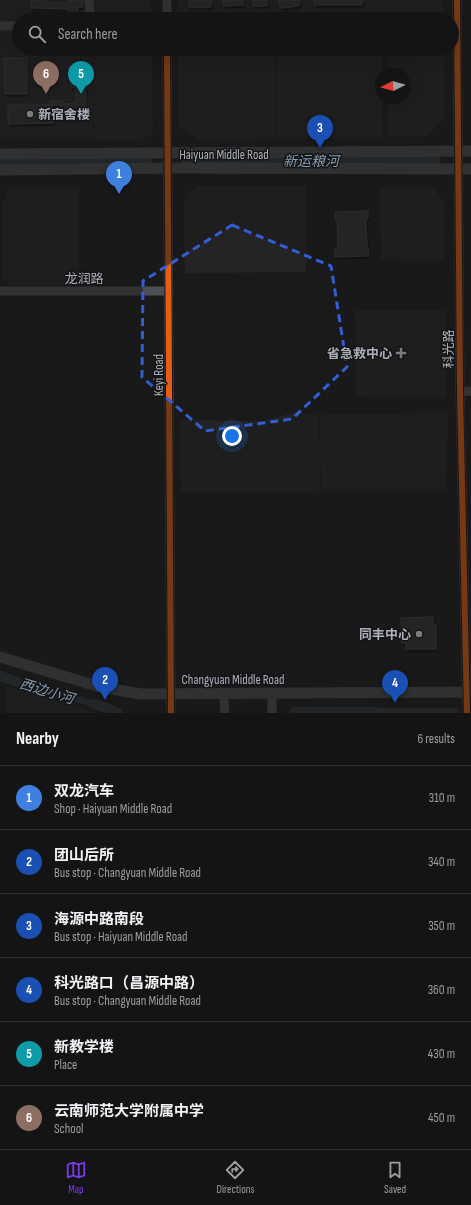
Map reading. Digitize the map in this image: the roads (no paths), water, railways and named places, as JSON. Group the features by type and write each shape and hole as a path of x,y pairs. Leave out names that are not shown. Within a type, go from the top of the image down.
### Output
{"main road":[{"name":"Haiyuan Middle Road","path":"0,154 471,151"},
{"name":"Haiyuan Middle Road","path":"0,170 168,168 471,169"},
{"name":"Changyuan Middle Road","path":"0,657 115,690 171,697 272,703"},
{"name":"Changyuan Middle Road","path":"0,664 114,697 140,701 171,697 224,707 272,703 469,695"}],"street":[{"path":"89,0 90,12"},
{"path":"167,0 167,12"},
{"name":"科光路","path":"457,0 457,12"},
{"path":"0,26 12,26"},
{"name":"Keyi Road","path":"167,56 171,713"},
{"name":"科光路","path":"458,56 460,392 469,695 467,713"},
{"name":"龙润路","path":"0,291 169,291"},
{"path":"460,392 471,391"}],"water":[{"path":"5,675 108,705 107,711 5,682"},
{"path":"353,708 353,713 315,713 315,710"},
{"path":"363,708 458,708 458,713 363,713"}],"waterway":[{"name":"新运粮河","path":"187,162 436,160"},
{"name":"新运粮河","path":"0,162 147,162"},
{"name":"西边小河","path":"0,676 17,682"},
{"name":"西边小河","path":"94,704 118,713"},
{"name":"西边小河","path":"295,712 377,712"}],"place":[{"name":"云南师范大学附属中学","path":"46,94"},
{"name":"新教学楼","path":"81,94"},
{"name":"新宿舍楼","path":"30,114"},
{"name":"海源中路南段","path":"320,148"},
{"name":"双龙汽车","path":"119,194"},
{"name":"省急救中心","path":"401,353"},
{"name":"同丰中心","path":"419,634"},
{"name":"团山后所","path":"105,700"},
{"name":"科光路口（昌源中路）","path":"395,703"}]}
